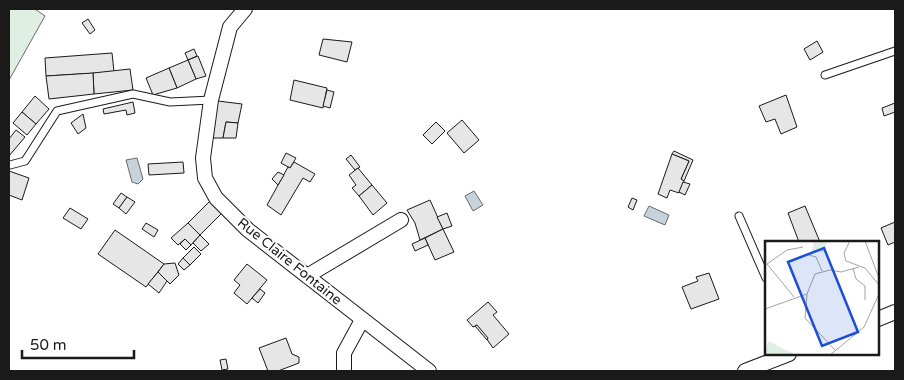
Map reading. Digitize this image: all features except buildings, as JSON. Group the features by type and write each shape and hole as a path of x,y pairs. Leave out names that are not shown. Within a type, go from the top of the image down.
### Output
{"street":[{"name":"Rue Claire Fontaine","path":"245,9 230,27 210,100 203,158 205,178 216,198 248,230 429,371"},
{"path":"307,276 401,220"},
{"path":"879,319 895,312"},
{"path":"344,371 344,353 362,320"},
{"path":"745,371 786,355"}],"lane":[{"path":"825,75 895,51"},
{"path":"10,165 25,161 57,111 133,94 170,102 210,100"},
{"path":"739,216 765,276"}],"green space":[{"path":"9,9 35,9 45,16 9,80"}],"shaded area":[{"path":"137,158 143,179 138,184 132,182 126,160"},
{"path":"474,191 483,205 473,211 465,196"},
{"path":"649,206 669,215 665,225 644,216"}]}
